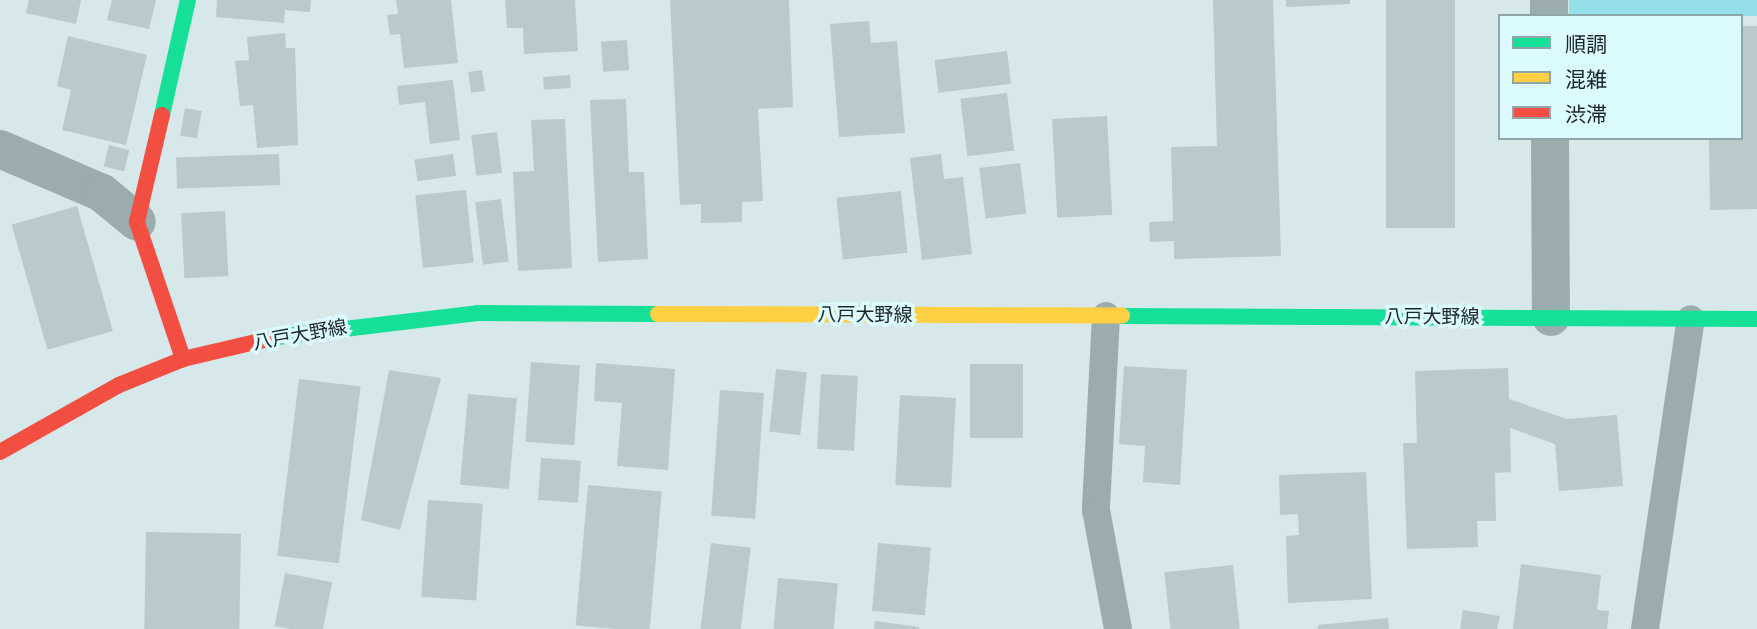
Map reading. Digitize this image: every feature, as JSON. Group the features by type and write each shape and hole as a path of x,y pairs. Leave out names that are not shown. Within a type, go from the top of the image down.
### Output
{"main road":[{"path":"183,359 137,222 188,0"},
{"name":"八戸大野線","path":"0,453 119,385 183,359 302,331 478,313 1757,319"}],"street":[{"path":"1550,140 1550,317"},
{"path":"0,149 102,193 137,222"}],"lane":[{"path":"1106,316 1096,510 1118,629"},
{"path":"1646,629 1691,319"}],"shaded area":[{"path":"1569,0 1757,0 1757,16 1569,14"}],"building":[{"path":"29,0 81,0 76,24 26,13"},
{"path":"112,0 156,0 149,29 107,20"},
{"path":"217,0 311,0 310,12 285,10 284,23 216,17"},
{"path":"396,0 451,0 458,63 404,68 400,34 390,35 387,15 398,14"},
{"path":"505,0 575,0 578,51 524,54 523,28 507,28"},
{"path":"670,0 789,0 793,107 758,109 763,201 742,202 742,222 701,223 701,204 680,205"},
{"path":"1213,0 1273,0 1281,256 1174,259 1174,241 1150,242 1149,222 1173,221 1171,147 1217,146"},
{"path":"1286,0 1350,0 1350,4 1286,7"},
{"path":"1386,0 1455,0 1455,228 1386,228"},
{"path":"869,21 871,43 897,41 905,133 839,137 830,24"},
{"path":"1743,26 1757,26 1757,209 1710,210 1709,140 1743,140"},
{"path":"285,33 286,48 295,48 298,145 257,148 253,105 240,106 235,61 249,60 247,37"},
{"path":"68,36 147,55 126,145 62,130 71,90 57,86"},
{"path":"627,40 629,70 603,72 601,42"},
{"path":"1007,51 1011,84 939,93 935,60"},
{"path":"482,70 485,91 471,93 468,72"},
{"path":"570,75 571,88 544,90 543,77"},
{"path":"453,80 460,140 430,144 425,102 399,105 397,86"},
{"path":"1007,93 1014,151 967,156 960,99"},
{"path":"626,99 629,172 644,172 648,259 598,262 590,100"},
{"path":"185,108 202,111 197,139 180,136"},
{"path":"1107,116 1112,215 1057,218 1052,119"},
{"path":"565,119 572,268 518,271 513,172 534,171 531,120"},
{"path":"497,132 502,173 476,176 471,135"},
{"path":"109,145 129,150 124,171 104,166"},
{"path":"279,154 280,185 177,189 176,158"},
{"path":"453,154 456,176 417,181 414,159"},
{"path":"941,154 944,179 963,177 972,254 922,260 910,158"},
{"path":"1020,163 1026,214 986,219 979,168"},
{"path":"466,190 474,263 423,268 415,195"},
{"path":"901,191 907,253 843,259 836,198"},
{"path":"501,199 509,262 483,265 475,202"},
{"path":"77,206 113,331 47,350 12,225"},
{"path":"225,211 228,276 184,278 181,213"},
{"path":"531,362 580,365 574,445 525,442"},
{"path":"596,363 675,369 668,470 617,466 622,403 594,401"},
{"path":"970,364 1023,364 1023,438 970,438"},
{"path":"1124,366 1187,370 1180,485 1143,482 1145,446 1119,444"},
{"path":"1508,368 1509,399 1567,419 1617,415 1623,486 1559,491 1555,444 1510,428 1511,472 1495,473 1496,521 1477,521 1478,547 1407,549 1403,443 1417,443 1415,371"},
{"path":"776,369 807,372 800,435 769,432"},
{"path":"389,370 441,378 400,530 361,520"},
{"path":"821,374 858,376 854,451 817,449"},
{"path":"299,379 361,387 339,563 277,556"},
{"path":"720,390 764,393 755,519 711,516"},
{"path":"468,394 517,398 509,489 460,485"},
{"path":"900,395 956,398 951,488 895,485"},
{"path":"541,458 581,461 578,503 538,500"},
{"path":"1366,472 1372,599 1288,603 1286,536 1299,535 1298,514 1280,515 1279,475"},
{"path":"588,485 662,491 650,629 576,625"},
{"path":"428,500 483,504 476,601 421,597"},
{"path":"146,532 241,534 239,629 144,629"},
{"path":"711,543 751,548 741,629 700,629"},
{"path":"878,543 931,548 925,615 872,611"},
{"path":"1521,564 1601,575 1597,610 1609,611 1607,629 1513,629"},
{"path":"1233,565 1240,629 1170,629 1164,572"},
{"path":"285,573 332,582 323,629 275,626"},
{"path":"778,578 838,583 834,629 774,629"},
{"path":"1463,610 1500,616 1497,629 1460,629"},
{"path":"1388,618 1389,629 1318,629 1318,625"},
{"path":"875,621 919,627 919,629 874,629"}],"traffic: fast":[{"path":"162,115 188,0"},
{"path":"277,337 478,313 658,314"},
{"path":"1122,316 1757,319"}],"traffic: slow":[{"path":"658,314 1122,316"}],"traffic: jam":[{"path":"162,115 137,222 183,359"},
{"path":"0,452 119,385 183,359 277,337"}]}
